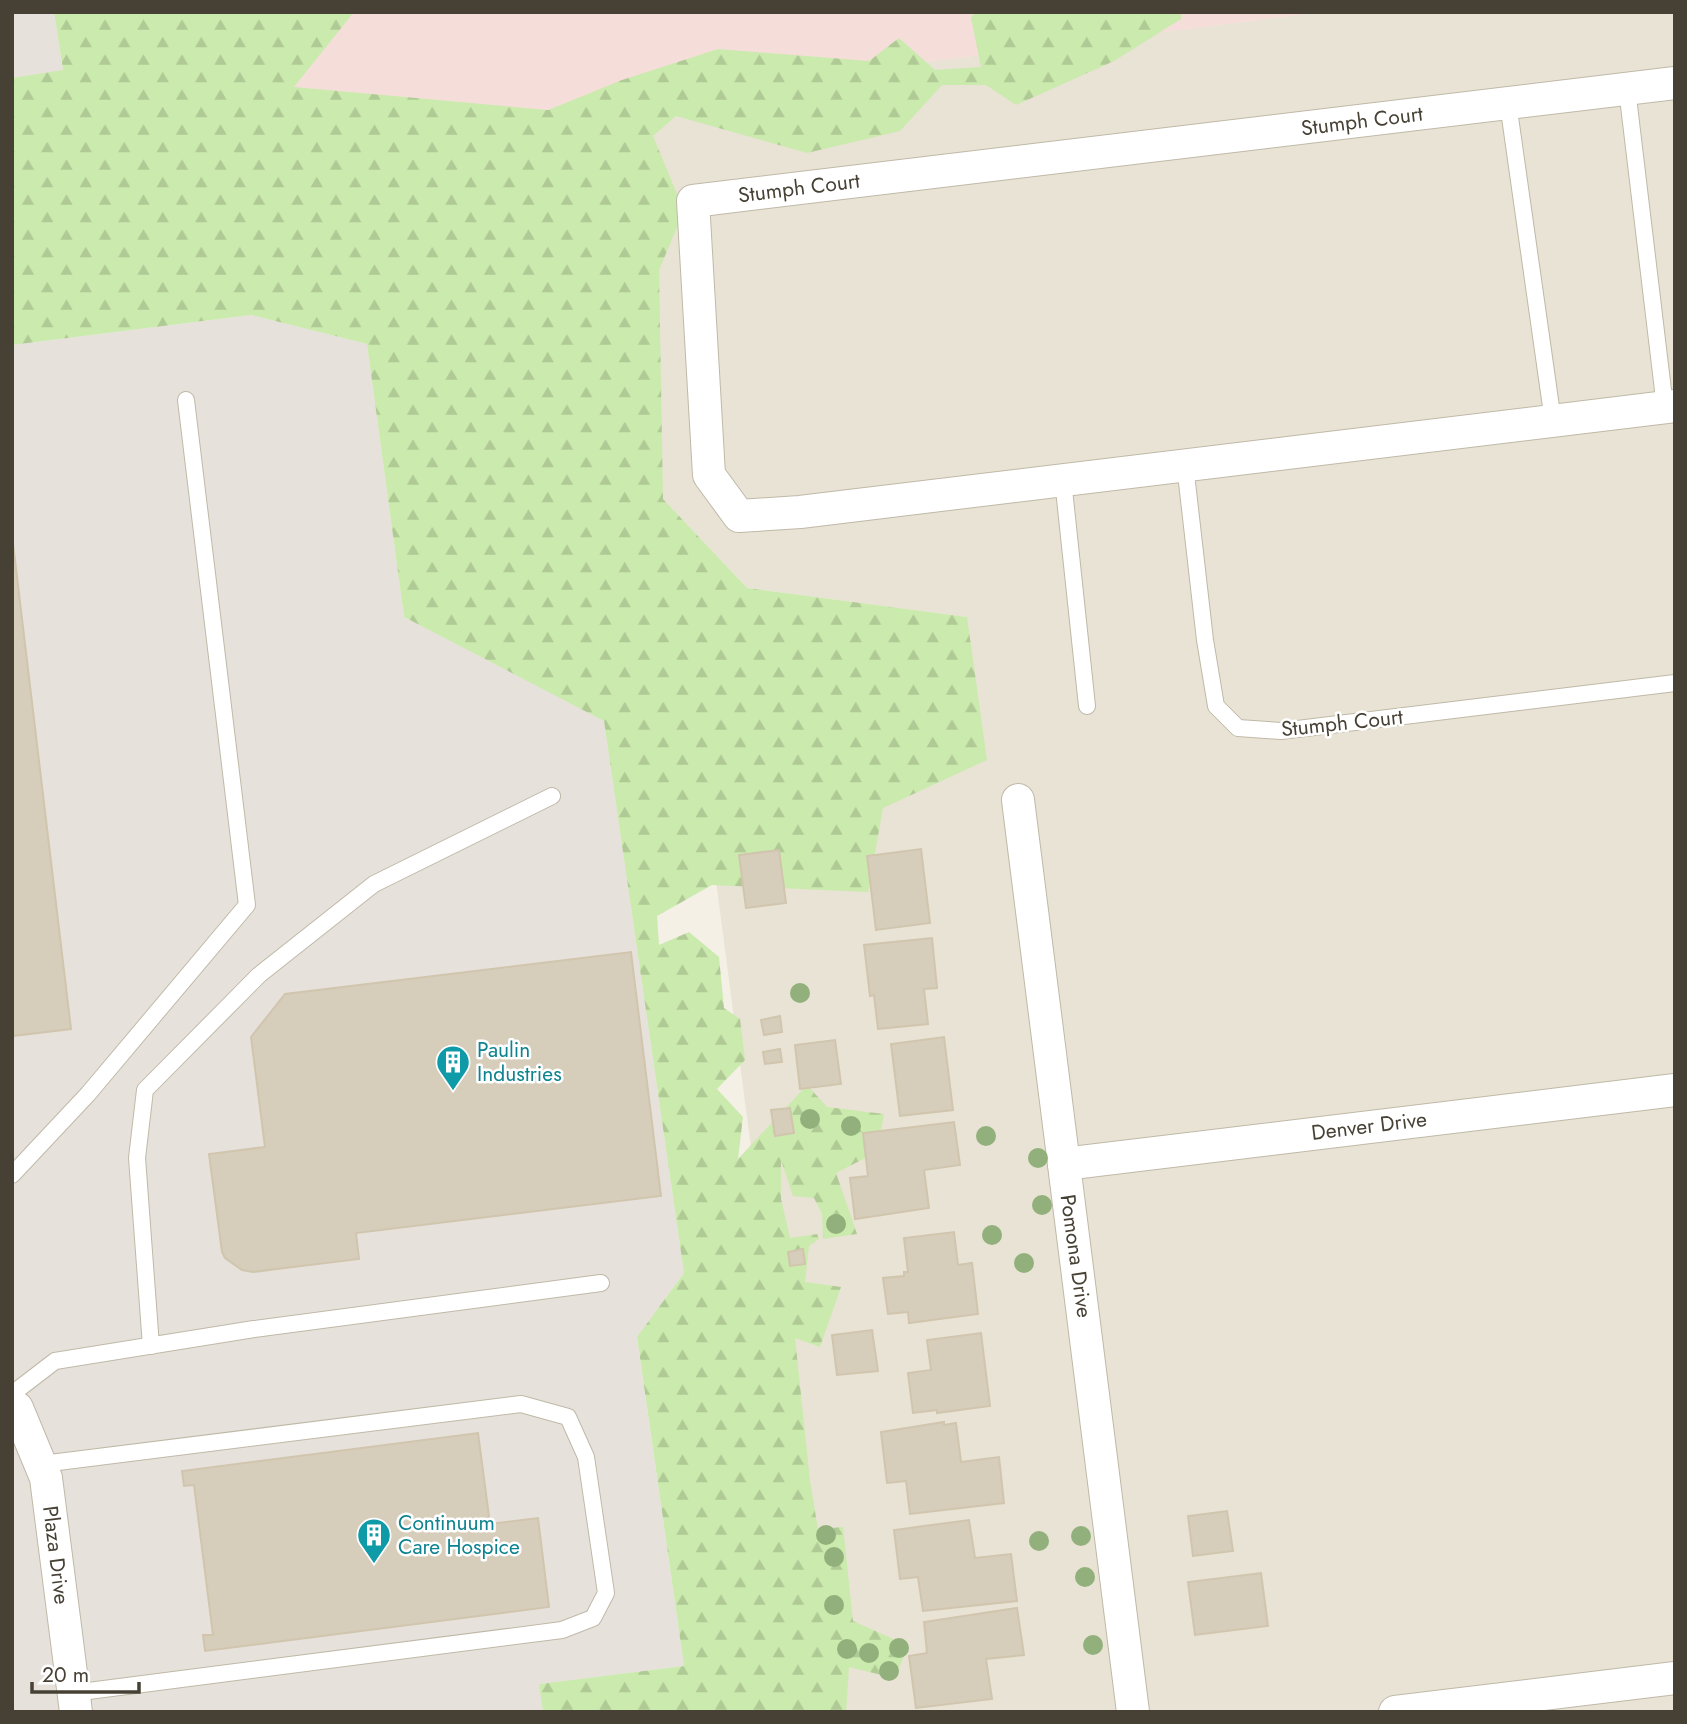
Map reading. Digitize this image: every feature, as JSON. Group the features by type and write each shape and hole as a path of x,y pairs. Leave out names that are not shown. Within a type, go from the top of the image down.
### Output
{"street":[{"name":"Stumph Court","path":"1670,407 800,512 739,516 709,475 693,201 1675,83"},
{"name":"Pomona Drive","path":"1018,800 1133,1712"},
{"name":"Denver Drive","path":"1064,1164 1675,1090"},
{"name":"Plaza Drive","path":"12,1406 17,1408 46,1478 75,1702"},
{"path":"1395,1712 1675,1678"}],"lane":[{"path":"1627,89 1670,407"},
{"path":"1508,103 1553,421"},
{"path":"12,1175 88,1094 247,905 186,400"},
{"name":"Stumph Court","path":"1185,465 1205,640 1216,706 1238,728 1281,731 1675,683"},
{"path":"1063,480 1087,706"},
{"path":"151,1346 137,1158 145,1090 259,975 374,884 552,796"},
{"path":"12,1394 55,1361 254,1329 601,1283"},
{"path":"41,1464 521,1404 568,1417 586,1457 606,1593 593,1618 562,1630 75,1702"}],"shaded area":[{"path":"12,12 54,12 63,71 12,78"},
{"path":"183,12 1324,12 201,153"},
{"path":"1321,12 1675,12 1675,1712 825,1712 705,797 967,617 747,588 663,499 630,99"},
{"path":"251,315 367,344 404,617 604,720 684,1273 637,1338 684,1666 540,1684 543,1712 12,1712 12,345"}],"green space":[{"path":"54,12 354,12 294,87 548,110 622,80 718,49 869,61 899,38 935,70 981,67 971,18 974,12 1181,12 1181,19 1114,61 1016,105 986,85 942,85 900,131 807,153 676,116 653,136 684,211 659,270 663,499 747,588 967,617 987,760 883,808 868,892 712,885 657,916 659,945 689,932 719,957 724,1008 740,1019 745,1060 717,1089 743,1117 738,1159 807,1085 827,1107 884,1114 877,1152 836,1173 857,1234 823,1239 822,1214 814,1198 793,1196 781,1160 781,1199 790,1238 817,1234 819,1239 809,1246 805,1282 841,1287 820,1347 795,1338 810,1481 818,1529 843,1527 853,1621 909,1646 894,1678 849,1667 846,1712 543,1712 539,1684 684,1666 637,1337 684,1273 604,721 404,617 367,344 251,315 12,345 12,78 63,70"}],"building":[{"path":"12,535 71,1029 12,1036"},
{"path":"921,849 930,923 876,930 867,856"},
{"path":"779,850 786,903 746,908 739,855"},
{"path":"932,938 937,988 924,989 928,1024 878,1029 874,995 870,996 864,945"},
{"name":"Paulin Industries","path":"631,952 661,1196 356,1233 359,1259 253,1272 242,1270 225,1258 209,1154 265,1147 251,1037 285,994"},
{"path":"780,1016 782,1032 764,1035 761,1020"},
{"path":"944,1037 953,1110 900,1116 891,1044"},
{"path":"835,1040 841,1084 800,1089 795,1045"},
{"path":"780,1049 782,1062 765,1064 763,1052"},
{"path":"790,1108 794,1133 775,1136 771,1110"},
{"path":"954,1122 960,1165 924,1170 929,1208 855,1219 850,1178 868,1176 863,1133"},
{"path":"954,1232 958,1265 972,1263 978,1314 909,1323 908,1312 888,1314 883,1278 904,1276 904,1272 908,1272 904,1238"},
{"path":"803,1249 805,1264 790,1266 788,1252"},
{"path":"872,1330 878,1371 837,1375 832,1335"},
{"path":"981,1333 990,1406 937,1413 937,1410 913,1413 908,1373 931,1370 927,1340"},
{"path":"944,1422 944,1425 956,1423 961,1462 999,1457 1004,1503 910,1514 906,1481 887,1483 881,1432"},
{"name":"Continuum Care Hospice","path":"478,1433 490,1524 538,1518 549,1607 205,1651 203,1635 213,1635 194,1485 184,1486 182,1471"},
{"path":"1227,1511 1233,1551 1193,1556 1188,1516"},
{"path":"969,1520 975,1558 1011,1554 1017,1601 923,1611 918,1577 900,1579 894,1530"},
{"path":"1261,1573 1268,1626 1195,1635 1188,1582"},
{"path":"1017,1608 1024,1655 986,1659 992,1699 916,1708 909,1656 927,1653 924,1622"}],"place":[{"name":"Paulin Industries","path":"453,1092"},
{"name":"Continuum Care Hospice","path":"374,1565"}]}
